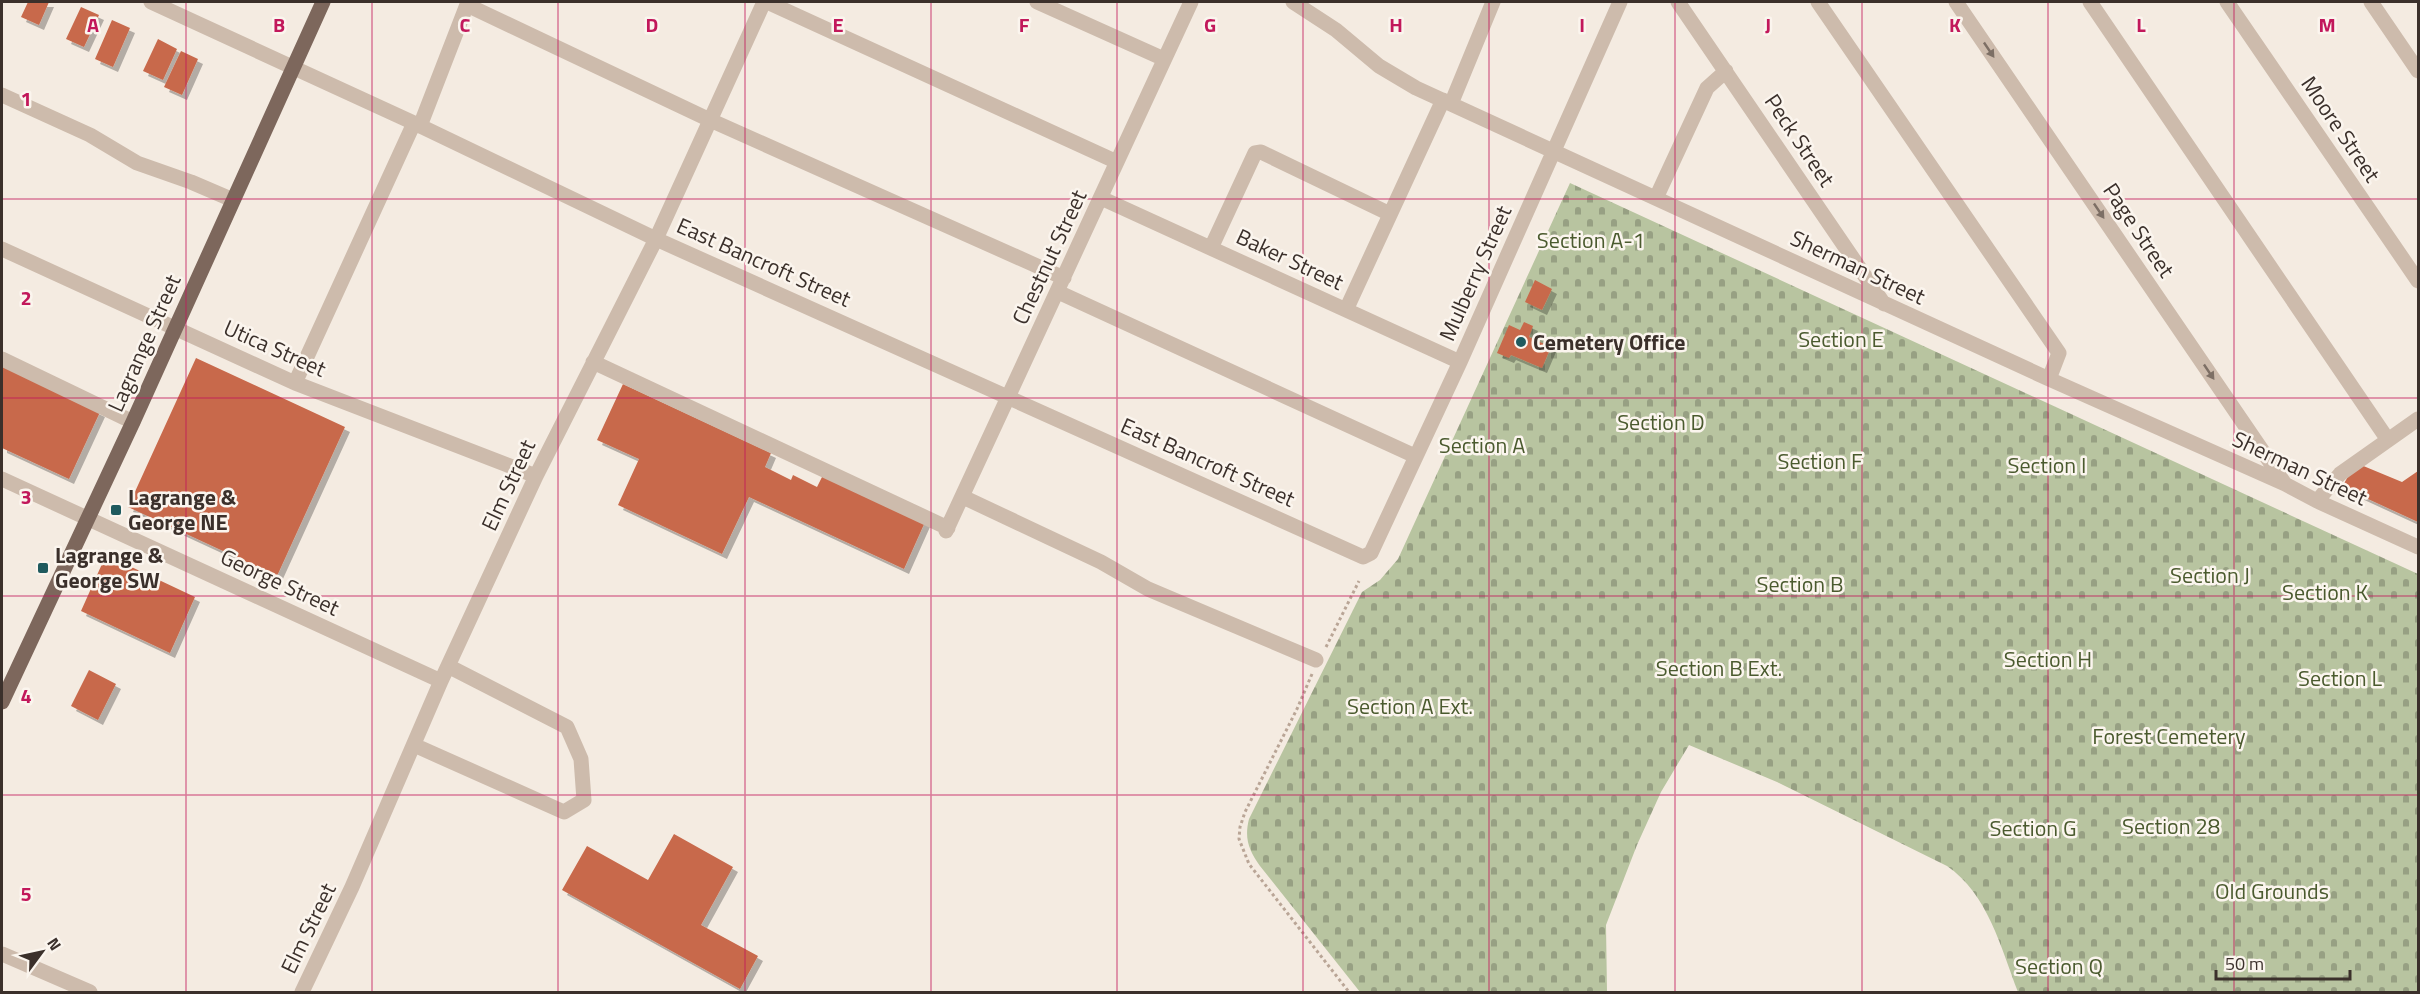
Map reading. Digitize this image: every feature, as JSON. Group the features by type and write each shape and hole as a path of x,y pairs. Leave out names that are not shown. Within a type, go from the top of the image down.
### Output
{"main road":[{"name":"Lagrange Street","path":"2,702 133,422 323,2"}],"street":[{"name":"East Bancroft Street","path":"151,2 417,124 656,238 1363,557"},
{"name":"Elm Street","path":"302,993 352,887 441,681 536,476 656,238 766,2"},
{"path":"766,2 1117,162"},
{"path":"1037,2 1164,59"},
{"name":"Chestnut Street","path":"593,362 947,530 1191,2"},
{"name":"Sherman Street","path":"1293,2 1336,30 1379,66 1447,102 2049,380 2285,484 2418,547"},
{"path":"1346,309 1390,214 1447,102 1492,2"},
{"name":"Mulberry Street","path":"1363,557 1371,553 1460,362 1620,2"},
{"name":"Peck Street","path":"1678,2 1884,304"},
{"path":"1818,2 2059,353 2049,380"},
{"name":"Page Street","path":"1956,2 2285,484"},
{"path":"2090,2 2388,440"},
{"name":"Moore Street","path":"2227,2 2418,281"},
{"path":"2371,2 2418,71"},
{"path":"296,383 417,124 467,3 1415,456"},
{"path":"1656,198 1707,88 1726,71"},
{"path":"2,95 90,135 137,163 233,200"},
{"path":"1212,248 1255,153 1261,152 1390,214"},
{"name":"Baker Street","path":"1101,198 1460,362"},
{"name":"Utica Street","path":"2,249 296,383 536,476"},
{"path":"2,360 133,422"},
{"path":"2317,501 2340,474 2418,419"},
{"name":"George Street","path":"2,479 441,681"},
{"path":"963,497 1101,562 1148,589 1318,661"},
{"path":"414,745 564,812 584,800 581,759 567,727 448,666"},
{"path":"2,954 90,993"}],"path":[{"path":"1349,993 1249,864 1239,839 1240,826 1245,812 1359,581"}],"green space":[{"name":"Forest Cemetery","path":"1570,183 2418,574 2418,992 2018,992 1999,940 1983,907 1973,891 1947,866 1777,782 1689,745 1661,792 1637,845 1606,925 1607,992 1360,992 1256,860 1247,838 1249,819 1362,592 1380,580 1398,559"}],"building":[{"path":"28,2 49,2 39,25 21,17"},
{"path":"81,7 99,15 84,47 66,39"},
{"path":"112,20 130,28 113,67 95,59"},
{"path":"158,39 177,49 163,80 143,71"},
{"path":"181,51 198,59 182,95 164,87"},
{"path":"1535,280 1552,289 1542,310 1525,302"},
{"name":"Cemetery Office","path":"1524,322 1533,326 1529,337 1551,347 1542,368 1511,355 1509,358 1497,353 1509,325 1520,330"},
{"path":"196,358 345,427 277,576 128,507"},
{"path":"2,366 100,412 69,479 2,448"},
{"path":"623,384 771,453 765,467 791,480 793,475 817,487 823,475 925,522 904,569 749,497 722,554 618,505 639,459 597,440"},
{"path":"2361,465 2402,482 2418,471 2418,522 2342,487 2350,473"},
{"path":"106,555 195,597 170,653 81,611"},
{"path":"89,670 116,684 98,720 71,706"},
{"path":"674,834 733,867 701,925 758,956 740,989 562,890 587,846 648,880"}],"place":[{"name":"Cemetery Office","path":"1521,342"},
{"name":"Lagrange & George NE","path":"116,510"},
{"name":"Lagrange & George SW","path":"43,568"}],"park label":[{"name":"Section A-1","path":"1591,240"},
{"name":"Section E","path":"1841,339"},
{"name":"Section D","path":"1661,422"},
{"name":"Section A","path":"1482,445"},
{"name":"Section F","path":"1820,461"},
{"name":"Section I","path":"2047,465"},
{"name":"Section J","path":"2210,575"},
{"name":"Section B","path":"1800,584"},
{"name":"Section K","path":"2325,592"},
{"name":"Section H","path":"2048,659"},
{"name":"Section B Ext.","path":"1719,668"},
{"name":"Section L","path":"2340,678"},
{"name":"Section A Ext.","path":"1410,706"},
{"name":"Section 28","path":"2171,826"},
{"name":"Section G","path":"2033,828"},
{"name":"Old Grounds","path":"2272,891"},
{"name":"Section Q","path":"2059,966"}]}
